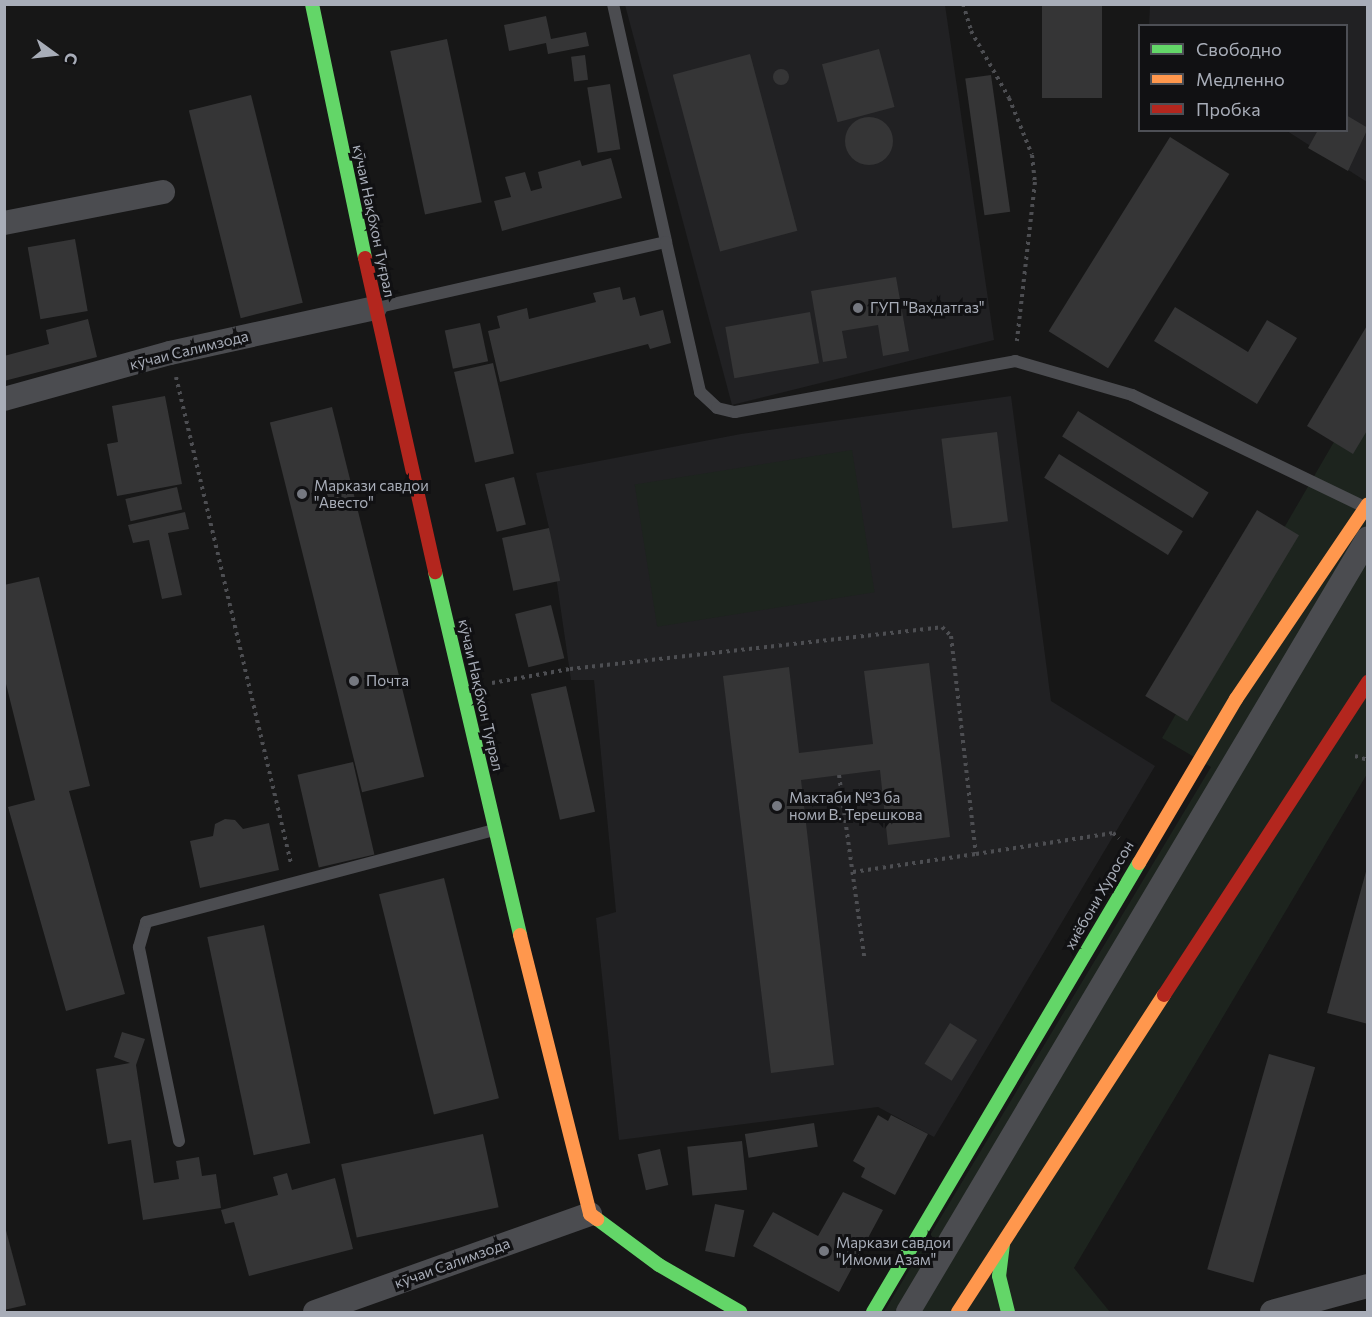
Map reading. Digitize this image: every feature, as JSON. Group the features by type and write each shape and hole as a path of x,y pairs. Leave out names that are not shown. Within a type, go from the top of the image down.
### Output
{"street":[{"name":"кӯчаи Нақбхон Туғрал","path":"312,4 375,308 494,830 590,1214"},
{"path":"4,223 163,192"},
{"name":"кӯчаи Салимзода","path":"4,399 170,353 375,308"},
{"name":"хиёбони Хуросон","path":"873,1312 1236,699 1367,506"},
{"path":"908,1312 1368,538"},
{"path":"958,1312 1006,1234 1328,749 1368,682"},
{"name":"кӯчаи Салимзода","path":"315,1312 590,1214"},
{"path":"590,1214 659,1265 740,1312"},
{"path":"1006,1234 999,1276 1008,1312"},
{"path":"1272,1312 1368,1286"}],"lane":[{"path":"613,4 700,392 717,408 735,412 1015,361 1132,395 1367,506"},
{"path":"375,308 666,242"},
{"path":"179,1141 139,947 140,930 158,915 494,830"}],"path":[{"path":"963,4 971,31 1024,129 1032,155 1035,182 1015,361"},
{"path":"170,353 295,882"},
{"path":"462,689 570,669 942,627 951,636 976,854"},
{"path":"839,775 864,956"},
{"path":"853,872 1113,833"}],"shaded area":[{"path":"625,5 945,5 994,340 732,405"},
{"path":"1150,5 1367,5 1367,182 1289,132 1348,132 1348,24 1149,24"},
{"path":"1367,385 1367,774 1074,1268 1110,1312 884,1312 1211,767 1162,738"},
{"path":"1011,396 1051,701 1155,766 934,1137 878,1107 619,1140 596,918 616,912 594,680 571,680 549,528 536,473 741,434"},
{"path":"852,450 875,592 657,627 635,484"}],"building":[{"path":"1042,4 1102,4 1102,98 1042,98"},
{"path":"546,16 551,39 586,32 589,46 548,54 546,43 509,51 504,25"},
{"path":"447,39 482,202 425,214 390,51"},
{"path":"879,49 895,107 838,122 822,64"},
{"path":"750,54 797,231 720,251 673,75"},
{"path":"585,55 588,80 574,82 571,57"},
{"path":"781,69 789,77 781,85 773,77"},
{"path":"991,75 1010,212 984,215 965,79"},
{"path":"610,84 620,149 598,153 587,88"},
{"path":"251,95 303,303 241,318 189,110"},
{"path":"1348,116 1368,128 1348,171 1308,148 1317,132 1348,132"},
{"path":"864,117 874,117 889,127 893,141 892,150 883,161 874,165 864,165 849,155 845,146 845,136 855,121"},
{"path":"1170,137 1229,174 1108,368 1049,331"},
{"path":"611,158 622,198 502,231 494,201 511,197 505,177 525,172 531,191 542,188 538,172 580,160 582,166"},
{"path":"75,239 88,311 40,319 28,247"},
{"name":"ГУП \"Вахдатгаз\"","path":"896,277 909,351 883,356 878,325 842,331 847,358 823,362 811,291"},
{"path":"620,287 623,300 635,297 640,316 663,310 671,343 650,349 648,344 500,382 488,331 500,328 497,316 527,308 529,319 596,302 593,293"},
{"path":"1175,307 1248,352 1267,320 1297,338 1257,404 1154,341"},
{"path":"810,312 819,363 734,378 725,327"},
{"path":"88,319 97,357 4,381 4,356 49,344 46,330"},
{"path":"480,323 488,361 453,369 445,330"},
{"path":"1368,324 1368,429 1353,454 1307,426"},
{"path":"493,363 514,454 475,463 454,372"},
{"path":"165,396 182,484 117,496 107,444 118,442 112,406"},
{"path":"332,407 424,777 362,792 270,422"},
{"path":"1078,411 1209,493 1193,518 1062,436"},
{"path":"997,432 1008,521 952,528 941,439"},
{"path":"1059,454 1183,531 1168,555 1044,478"},
{"path":"514,477 526,525 497,532 485,484"},
{"path":"177,487 182,509 131,521 125,499"},
{"path":"1257,510 1299,535 1187,721 1145,696"},
{"path":"185,512 189,529 168,533 182,595 162,599 149,540 133,543 128,525"},
{"path":"549,528 560,581 513,591 502,538"},
{"path":"39,577 90,786 69,791 125,994 66,1011 8,807 35,800 4,676 4,585"},
{"path":"551,605 564,658 528,667 515,614"},
{"path":"929,663 950,837 888,845 880,770 801,780 834,1065 771,1073 723,676 789,667 799,753 873,744 864,671"},
{"path":"566,686 595,812 560,820 531,694"},
{"path":"353,762 374,855 319,867 297,775"},
{"path":"225,819 235,820 243,829 269,823 279,870 200,888 190,841 213,836 215,824"},
{"path":"1368,868 1368,1024 1327,1013"},
{"path":"444,878 499,1098 434,1114 379,894"},
{"path":"264,925 310,1143 254,1155 207,937"},
{"path":"950,1023 977,1040 952,1081 925,1064"},
{"path":"122,1032 145,1039 136,1065 154,1183 179,1179 176,1161 199,1157 202,1176 216,1174 221,1208 143,1220 131,1140 108,1144 96,1069 130,1063 114,1057"},
{"path":"1269,1054 1315,1067 1253,1283 1207,1269"},
{"path":"878,1115 888,1121 891,1115 928,1134 895,1195 861,1177 865,1168 853,1161"},
{"path":"814,1123 818,1147 749,1158 745,1134"},
{"path":"483,1134 499,1207 357,1238 341,1164"},
{"path":"742,1141 747,1190 692,1195 687,1147"},
{"path":"660,1149 668,1185 646,1190 638,1154"},
{"path":"287,1173 292,1190 335,1178 353,1249 249,1276 234,1222 225,1224 221,1210 278,1195 273,1177"},
{"path":"843,1192 883,1210 839,1292 753,1246 773,1212 818,1236"},
{"path":"715,1204 744,1210 734,1257 705,1251"},
{"path":"4,1223 26,1305 4,1310"}],"traffic: fast":[{"path":"312,4 365,258"},
{"path":"435,572 520,935"},
{"path":"873,1312 1139,863"},
{"path":"597,1219 659,1265 740,1312"},
{"path":"1003,1244 999,1276 1008,1312"}],"traffic: slow":[{"path":"1139,863 1236,699 1368,504"},
{"path":"520,935 590,1214 597,1219"},
{"path":"958,1312 1164,995"}],"traffic: jam":[{"path":"365,258 435,572"},
{"path":"1164,995 1368,682"}],"place":[{"name":"ГУП \"Вахдатгаз\"","path":"858,308"},
{"name":"Маркази савдои \"Авесто\"","path":"302,494"},
{"name":"Почта","path":"354,681"},
{"name":"Мактаби №3 ба номи В. Терешкова","path":"777,806"},
{"name":"Маркази савдои \"Имоми Азам\"","path":"824,1251"}]}
